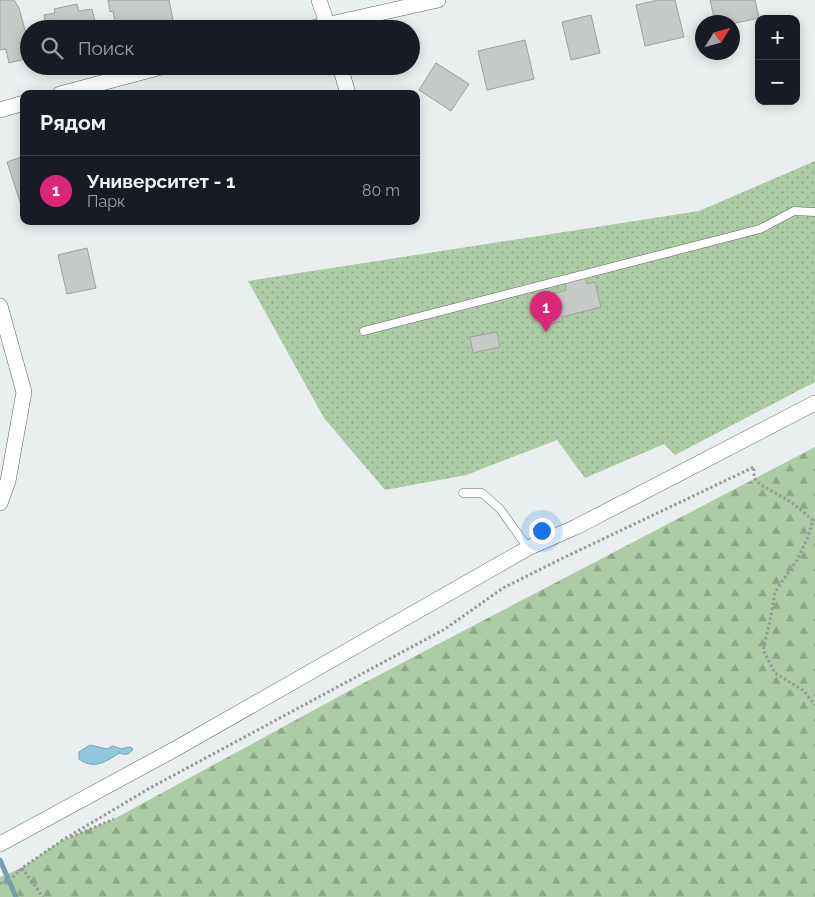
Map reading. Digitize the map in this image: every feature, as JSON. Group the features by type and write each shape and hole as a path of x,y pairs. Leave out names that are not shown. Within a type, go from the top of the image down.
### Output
{"street":[{"path":"319,0 326,20"},
{"path":"353,20 438,0"},
{"path":"75,90 131,75"},
{"path":"343,75 347,90"},
{"path":"0,110 20,104"},
{"path":"0,306 24,392 8,480 0,503"},
{"path":"0,844 177,748 528,548 576,527 815,403"}],"lane":[{"path":"364,331 760,229 794,211 815,212"},
{"path":"463,493 482,493 500,508 528,548"}],"path":[{"path":"0,883 7,883 22,868 61,841 150,788 446,629 503,588 754,467 754,478 814,519 797,560 775,592 763,650 775,673 804,691 815,705"},
{"path":"61,841 114,819"},
{"path":"22,868 44,897"}],"green space":[{"path":"815,161 815,382 675,455 664,444 585,478 557,440 466,475 385,490 324,418 248,281 699,211"},
{"path":"815,447 815,897 0,897 0,877 22,868 61,841 114,819 360,685"}],"water":[{"path":"90,745 107,749 113,746 121,749 130,747 133,749 127,754 119,753 99,764 89,764 79,759 79,752"}],"building":[{"path":"0,0 14,0 19,8 22,20 20,20 20,60 9,63 6,49 0,50"},
{"path":"108,0 169,0 173,20 114,20 113,11 110,12"},
{"path":"658,0 675,0 684,37 645,46 636,5"},
{"path":"710,0 755,0 758,15 755,15 755,19 740,22 740,15 713,15"},
{"path":"77,4 79,11 92,9 95,20 45,20 44,15 55,13 54,9"},
{"path":"591,15 600,53 571,60 562,22"},
{"path":"525,40 534,79 487,90 478,51"},
{"path":"436,63 469,84 451,111 419,90"},
{"path":"20,157 20,202 7,162"},
{"path":"87,248 96,288 67,294 58,255"},
{"path":"585,277 587,284 595,282 601,307 562,317 563,321 549,324 545,309 555,307 552,294 566,290 565,282"},
{"path":"497,332 500,347 473,353 470,337"}],"waterway":[{"path":"0,860 16,897"}],"place":[{"name":"Университет - 1","path":"546,332"}]}
